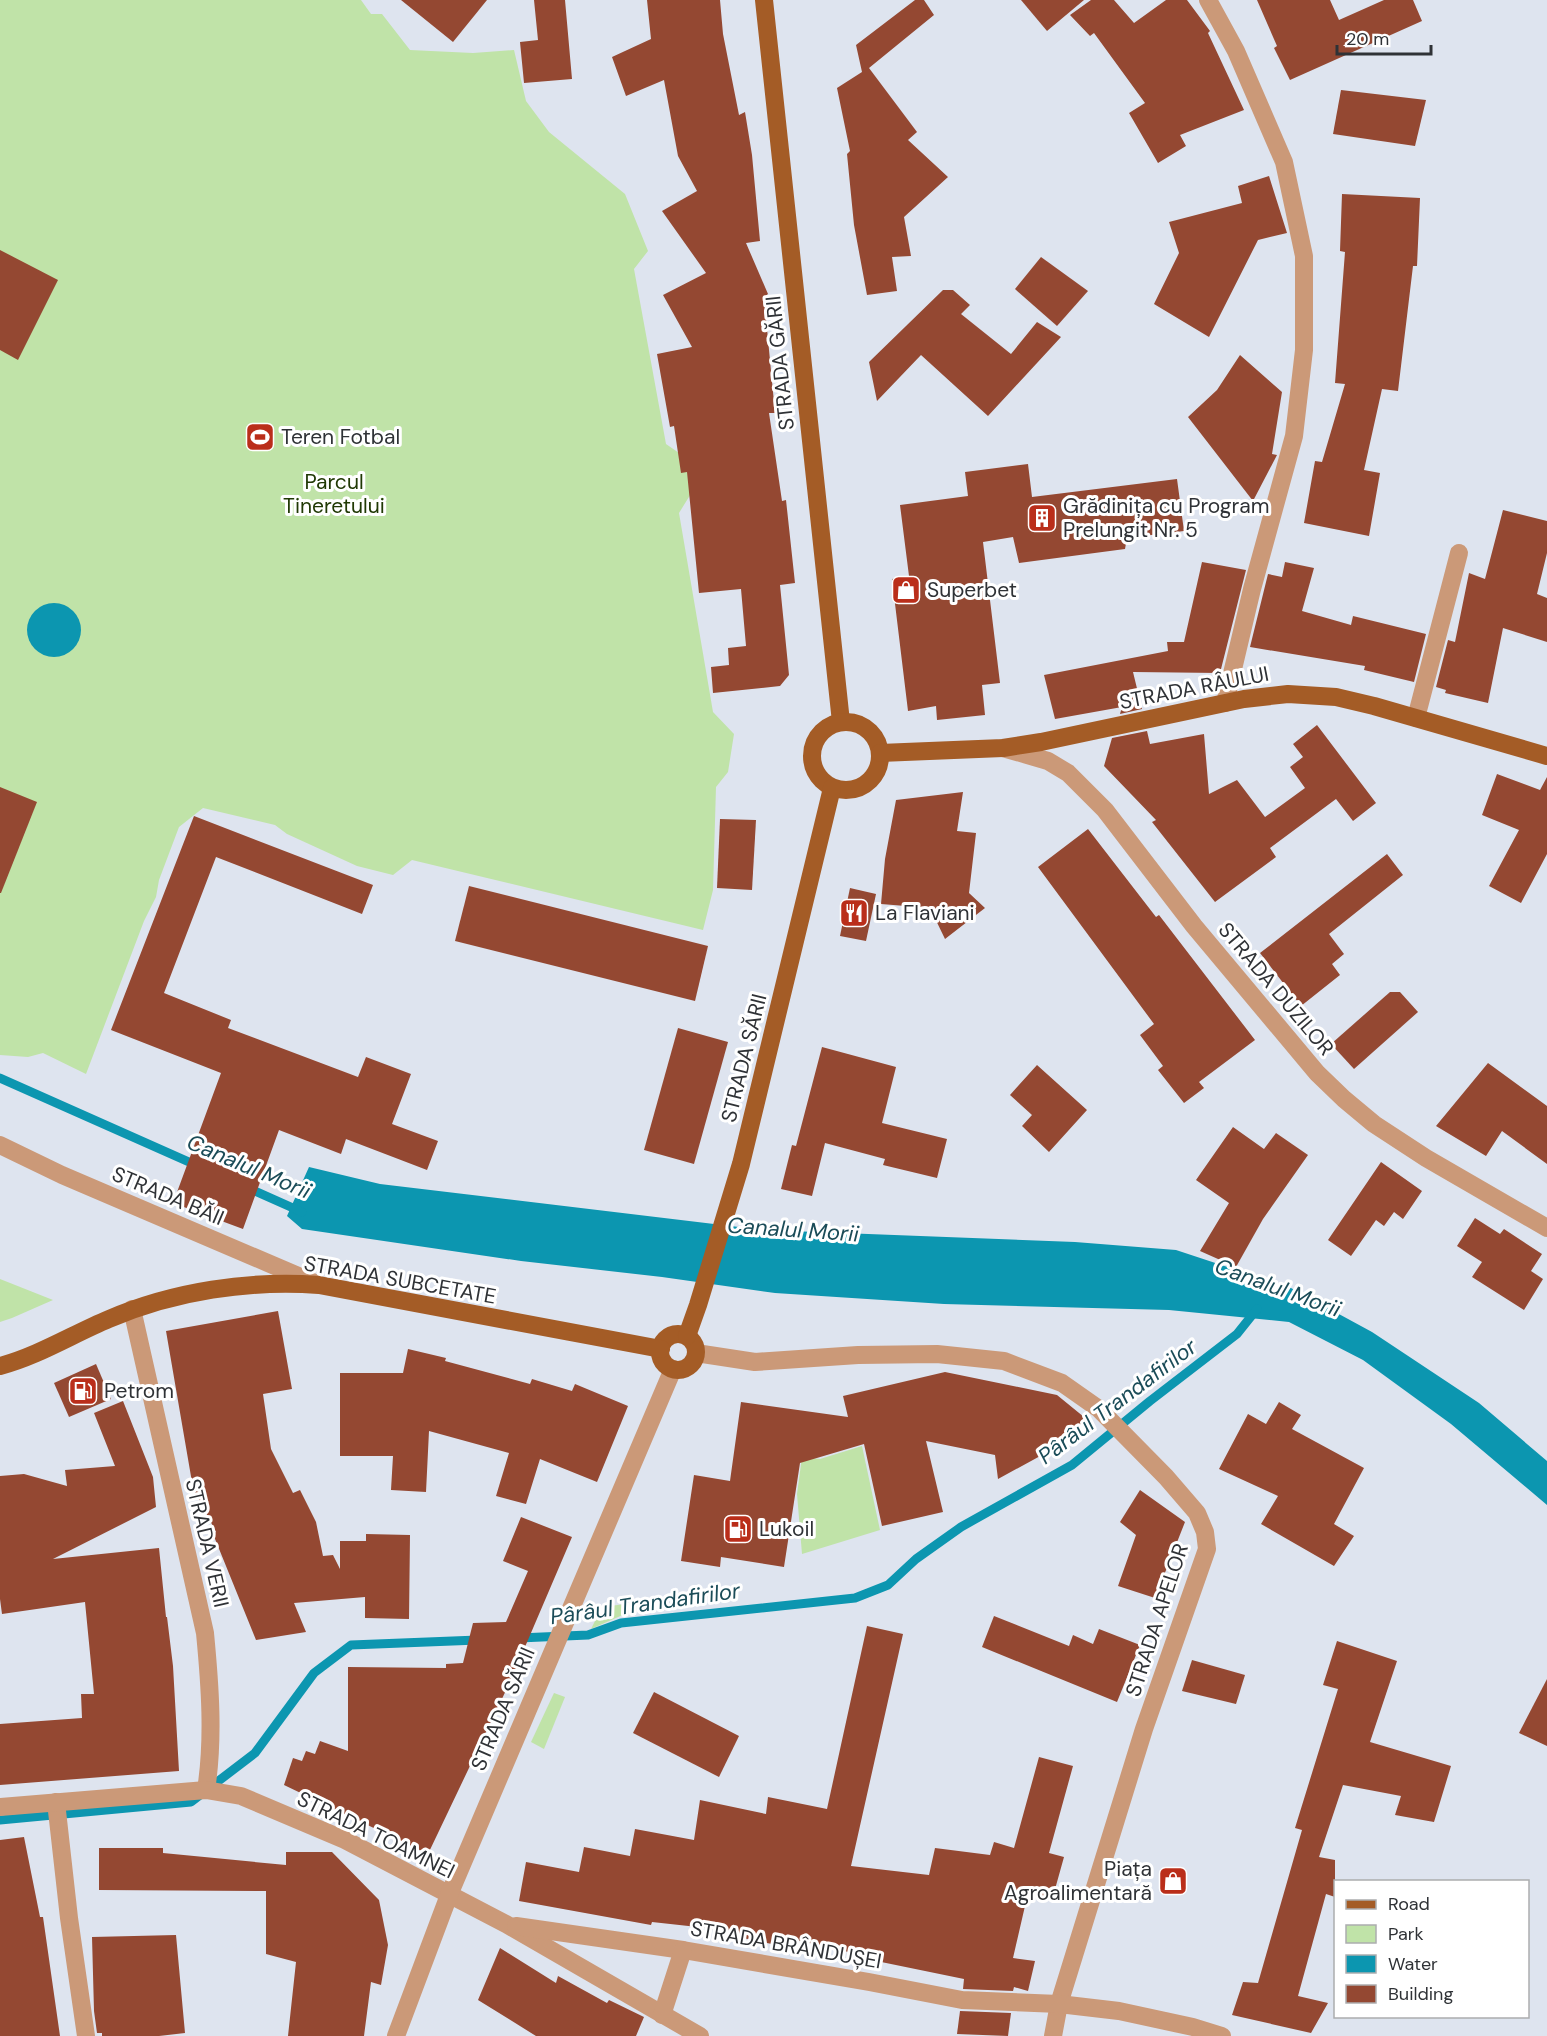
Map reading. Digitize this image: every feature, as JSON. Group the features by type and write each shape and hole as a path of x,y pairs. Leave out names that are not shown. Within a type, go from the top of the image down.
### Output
{"main road":[{"name":"STRADA GĂRII","path":"764,0 841,722"},
{"name":"STRADA RÂULUI","path":"880,753 1003,748 1225,703 1288,694 1336,697 1547,756"},
{"path":"841,722 855,723 866,728 877,741 880,753 879,765 874,776 865,784 844,790 832,788 824,783 816,774 811,755 820,733 830,725 841,722"},
{"name":"STRADA SĂRII","path":"687,1336 734,1190 832,788"},
{"name":"STRADA SUBCETATE","path":"0,1366 132,1310 179,1297 242,1286 291,1283 319,1285 661,1349"},
{"path":"681,1334 687,1336 694,1343 695,1359 688,1366 678,1370 673,1369 662,1359 663,1343 670,1336 681,1334"}],"street":[{"path":"1208,0 1236,51 1284,162 1304,256 1304,350 1294,436 1252,589 1225,703"},
{"path":"1416,718 1460,553"},
{"name":"STRADA DUZILOR","path":"1003,748 1048,761 1068,773 1105,810 1194,926 1317,1073 1344,1099 1374,1124 1426,1158 1547,1228"},
{"name":"STRADA BĂII","path":"0,1145 62,1175 319,1285"},
{"name":"STRADA VERII","path":"132,1310 206,1634 210,1682 206,1790"},
{"name":"STRADA APELOR","path":"696,1353 755,1362 858,1355 937,1354 1004,1361 1062,1383 1099,1409 1166,1477 1197,1513 1205,1532 1207,1549 1144,1729 1059,2004 1053,2036"},
{"name":"STRADA SĂRII","path":"396,2036 449,1895 673,1369"},
{"name":"STRADA TOAMNEI","path":"0,1807 206,1790 241,1796 345,1840 506,1924 700,2036"},
{"path":"56,1802 69,1918 86,2036"},
{"name":"STRADA BRÂNDUȘEI","path":"506,1924 683,1950 962,2000 1059,2004 1119,2011 1193,2027 1222,2036"},
{"path":"662,2015 683,1950"}],"green space":[{"name":"Parcul Tineretului","path":"0,0 361,0 371,14 382,14 410,50 473,53 514,50 526,101 549,132 625,194 648,251 634,269 666,444 705,471 679,513 713,712 734,734 728,772 716,787 713,890 703,930 412,860 393,875 357,866 287,834 275,825 203,808 179,827 159,880 156,897 144,921 86,1074 43,1053 28,1057 0,1055"},
{"path":"0,1279 53,1300 0,1322"},
{"path":"862,1446 880,1530 802,1554 797,1494 802,1457 820,1459"},
{"path":"664,1599 665,1607 634,1610 591,1629 602,1607"},
{"path":"554,1693 565,1697 544,1749 531,1742"}],"water":[{"path":"54,603 64,605 73,611 79,620 81,630 79,640 73,649 64,655 54,657 44,655 35,649 29,640 27,630 29,620 35,611 44,605"},
{"path":"309,1167 380,1184 764,1230 1075,1242 1176,1250 1291,1288 1372,1332 1479,1403 1547,1461 1547,1505 1451,1424 1363,1360 1289,1322 1169,1310 944,1304 775,1293 521,1261 302,1229 287,1216"}],"building":[{"path":"401,0 487,0 453,42"},
{"path":"534,0 565,0 572,79 524,83 520,42 538,40"},
{"path":"647,0 720,0 723,34 739,115 745,112 752,155 760,241 746,243 768,294 764,297 775,413 769,413 782,501 786,500 795,583 780,585 789,675 780,686 713,693 711,667 729,665 728,648 746,646 741,589 699,593 687,472 681,473 674,426 670,427 657,354 692,347 663,295 706,273 662,211 697,191 678,156 664,80 626,96 612,57 651,39"},
{"path":"915,0 924,0 934,15 869,68 917,132 908,140 948,177 904,217 911,256 892,257 897,291 867,295 854,225 847,154 850,151 837,88 862,72 856,45"},
{"path":"1021,0 1084,0 1047,31"},
{"path":"1091,0 1114,0 1134,23 1166,0 1187,0 1210,31 1208,33 1244,110 1180,135 1186,146 1158,163 1129,113 1145,103 1094,33 1090,36 1070,15"},
{"path":"1257,0 1330,0 1339,20 1384,0 1413,0 1422,21 1290,80 1274,48 1277,46"},
{"path":"1341,90 1426,100 1415,146 1333,134"},
{"path":"1269,176 1287,233 1258,240 1209,337 1154,304 1179,253 1169,222 1242,203 1238,186"},
{"path":"1342,194 1420,198 1417,266 1413,266 1398,391 1382,389 1364,470 1380,473 1369,536 1304,523 1315,461 1322,462 1345,384 1335,383 1345,252 1340,251"},
{"path":"0,250 58,280 18,360 0,350"},
{"path":"1041,257 1088,291 1057,326 1015,289"},
{"path":"943,290 953,290 970,305 961,314 1011,354 1037,322 1061,337 988,416 921,355 877,401 869,362"},
{"path":"1240,355 1282,392 1272,454 1277,455 1253,501 1188,417 1217,390"},
{"path":"1028,464 1032,497 1177,479 1184,531 1127,538 1125,549 1019,563 1013,537 983,542 1000,683 982,685 985,715 937,720 936,706 908,711 892,579 909,576 900,505 968,496 965,472"},
{"path":"1503,510 1547,521 1547,553 1537,594 1547,598 1547,642 1503,628 1488,703 1445,693 1446,690 1436,687 1448,640 1455,642 1469,573 1485,579"},
{"path":"1202,562 1246,570 1220,673 1133,672 1142,709 1120,714 1122,707 1055,719 1044,675 1168,651 1167,642 1184,642"},
{"path":"1285,562 1314,568 1302,611 1351,625 1353,616 1426,634 1414,682 1364,670 1365,666 1250,647 1268,574 1282,577"},
{"path":"1317,725 1376,803 1353,821 1336,799 1270,848 1276,857 1215,902 1152,822 1156,820 1104,766 1112,738 1147,731 1150,744 1204,734 1209,794 1237,780 1265,817 1305,788 1290,767 1303,757 1293,744"},
{"path":"1497,774 1540,790 1547,777 1547,854 1521,903 1489,886 1519,830 1482,815"},
{"path":"0,787 37,802 1,893 0,893"},
{"path":"963,792 957,831 976,833 969,893 985,908 945,939 930,908 881,904 885,859 896,800"},
{"path":"194,816 373,885 362,914 216,857 164,993 231,1020 228,1028 358,1077 366,1057 411,1074 392,1124 438,1141 427,1170 346,1139 341,1154 279,1130 243,1229 173,1203 221,1073 111,1030"},
{"path":"720,819 756,820 752,890 717,888"},
{"path":"1088,829 1156,917 1159,915 1255,1040 1199,1082 1204,1088 1184,1103 1158,1070 1163,1066 1140,1035 1154,1024 1038,867"},
{"path":"1387,854 1403,875 1329,934 1344,954 1332,964 1340,975 1301,1006 1260,953"},
{"path":"469,886 708,946 695,1001 455,941"},
{"path":"850,888 876,894 866,941 840,936"},
{"path":"1390,992 1400,992 1418,1012 1354,1069 1331,1044"},
{"path":"678,1028 728,1042 694,1164 644,1150"},
{"path":"822,1047 896,1067 882,1123 947,1139 937,1178 883,1165 885,1159 825,1143 812,1196 781,1189 792,1145 796,1146"},
{"path":"1488,1063 1547,1106 1547,1164 1502,1131 1486,1156 1436,1126"},
{"path":"1037,1065 1087,1110 1049,1152 1022,1126 1032,1115 1010,1095"},
{"path":"1233,1127 1264,1149 1276,1133 1308,1155 1263,1219 1236,1267 1200,1251 1229,1203 1196,1180"},
{"path":"1381,1162 1422,1191 1403,1219 1394,1212 1384,1226 1376,1220 1351,1256 1328,1240"},
{"path":"1475,1218 1500,1234 1504,1229 1542,1254 1531,1271 1543,1279 1524,1310 1472,1277 1482,1262 1457,1246"},
{"path":"278,1311 292,1389 263,1394 271,1449 293,1493 300,1490 316,1522 323,1556 333,1555 340,1569 340,1541 366,1541 366,1534 410,1535 409,1619 365,1618 365,1597 294,1603 306,1632 256,1640 213,1534 216,1532 193,1488 166,1331"},
{"path":"408,1349 446,1358 445,1361 530,1384 532,1379 572,1391 575,1384 628,1406 597,1482 540,1459 526,1504 496,1496 509,1453 429,1431 426,1492 391,1490 393,1456 340,1456 340,1373 403,1373"},
{"name":"Petrom","path":"96,1364 111,1399 69,1417 54,1383"},
{"path":"945,1372 1057,1395 1095,1426 998,1479 995,1455 926,1441 943,1512 882,1526 864,1444 800,1463 784,1567 721,1557 720,1567 681,1561 694,1475 730,1481 741,1402 848,1417 843,1396"},
{"path":"123,1401 153,1477 156,1507 53,1559 159,1548 173,1666 179,1771 0,1785 0,1724 82,1718 81,1694 94,1694 85,1602 2,1614 0,1476 24,1474 67,1486 65,1470 115,1466 94,1413"},
{"path":"1279,1402 1301,1415 1292,1429 1364,1468 1334,1524 1354,1536 1334,1566 1261,1524 1278,1496 1219,1469 1248,1414 1266,1424"},
{"path":"1140,1490 1185,1522 1155,1598 1118,1586 1136,1535 1120,1522"},
{"path":"521,1517 572,1537 510,1682 428,1854 284,1785 293,1758 302,1761 306,1751 315,1754 320,1741 348,1751 348,1667 446,1668 446,1664 463,1663 473,1623 506,1622 528,1571 503,1561"},
{"path":"994,1616 1069,1646 1073,1635 1093,1644 1099,1629 1140,1645 1117,1702 982,1647"},
{"path":"867,1626 903,1634 851,1866 929,1875 935,1848 990,1855 994,1842 1014,1848 1039,1757 1073,1766 1049,1853 1064,1857 1052,1900 1028,1893 1013,1958 1035,1961 1028,1991 1014,1987 1013,1991 963,1989 964,1979 852,1956 853,1953 779,1936 777,1945 733,1936 734,1931 652,1922 651,1925 519,1901 526,1862 579,1872 584,1847 630,1856 635,1829 694,1840 700,1800 766,1814 768,1797 827,1809"},
{"path":"1337,1641 1397,1661 1370,1742 1451,1766 1434,1822 1395,1815 1401,1796 1343,1785 1319,1857 1335,1860 1334,1897 1326,1894 1298,1996 1328,2003 1311,2033 1232,2015 1243,1982 1258,1983 1302,1830 1295,1828 1338,1689 1323,1685"},
{"path":"1192,1660 1245,1675 1236,1704 1182,1691"},
{"path":"1547,1679 1547,1746 1519,1733"},
{"path":"654,1692 739,1736 719,1777 633,1733"},
{"path":"24,1837 40,1917 43,1917 60,2036 0,2036 0,1840"},
{"path":"99,1848 163,1848 163,1853 286,1865 286,1852 332,1852 379,1900 388,1945 381,1985 371,1982 364,2036 288,2036 296,1962 266,1954 266,1891 99,1890"},
{"path":"176,1935 185,2033 159,2036 102,2036 102,2033 97,2033 94,2011 92,1937"},
{"path":"500,1948 556,1983 558,1976 607,2003 609,2000 644,2017 636,2036 536,2036 478,2000"},
{"path":"960,2011 1011,2013 1008,2036 957,2034"}],"waterway":[{"name":"Canalul Morii","path":"0,1078 198,1166"},
{"name":"Canalul Morii","path":"246,1187 302,1212"},
{"name":"Pârâul Trandafirilor","path":"519,1638 588,1635 621,1623 855,1598 888,1585 916,1559 961,1527 1072,1465 1237,1334 1257,1309"},
{"name":"Pârâul Trandafirilor","path":"0,1820 191,1802 255,1753 314,1673 351,1645 478,1640"}],"place":[{"name":"Teren Fotbal","path":"260,437"},
{"name":"Grădinița cu Program Prelungit Nr. 5","path":"1042,518"},
{"name":"Superbet","path":"906,590"},
{"name":"La Flaviani","path":"854,913"},
{"name":"Petrom","path":"83,1391"},
{"name":"Lukoil","path":"738,1529"},
{"name":"Piața Agroalimentară","path":"1173,1881"}]}
